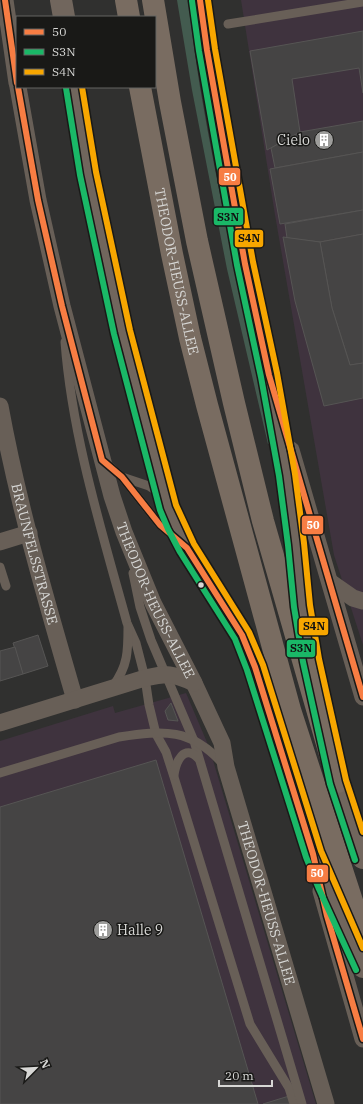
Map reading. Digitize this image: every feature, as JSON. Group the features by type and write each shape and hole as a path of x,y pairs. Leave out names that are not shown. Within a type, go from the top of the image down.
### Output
{"highway":[{"path":"126,0 129,16"},
{"name":"THEODOR-HEUSS-ALLEE","path":"152,0 155,16"},
{"name":"THEODOR-HEUSS-ALLEE","path":"156,23 197,241 263,521 338,782"},
{"name":"THEODOR-HEUSS-ALLEE","path":"140,88 172,254 189,330 214,428 290,710 363,934"}],"main road":[{"path":"61,0 64,16"},
{"path":"200,0 207,50 245,264 269,375 287,475 303,614 311,661 338,782"},
{"path":"74,88 88,173 122,332 165,497 175,525 187,548 242,635 255,667 313,854 363,967"},
{"name":"THEODOR-HEUSS-ALLEE","path":"338,782 363,858"}],"street":[{"path":"5,0 16,76"},
{"name":"THEODOR-HEUSS-ALLEE","path":"18,88 38,200 62,306 102,460 124,532 153,603 194,682 222,743 226,767 326,1104"},
{"path":"269,375 363,697"},
{"name":"BRAUNFELSSTRASSE","path":"0,406 2,431 75,700"},
{"path":"0,542 29,533"},
{"path":"330,582 356,598"},
{"path":"0,723 146,678 165,674 180,676 194,682"},
{"path":"313,854 327,916 363,1039"}],"lane":[{"path":"228,24 363,2"},
{"path":"62,306 67,370 89,481 128,623 136,643 146,678 149,705 156,734 166,752 250,1024 289,1088 294,1104"},
{"path":"102,460 122,478 160,525 187,548"},
{"path":"122,478 150,486 165,497"},
{"path":"124,532 136,582 140,607 151,640 194,741 302,1104"},
{"path":"0,567 6,586"},
{"path":"111,689 121,674 125,663 128,645 128,623"},
{"path":"0,773 120,738 139,734 168,733 181,735 206,747 226,767"},
{"path":"174,777 176,763 182,755 188,752 193,753 198,758"}],"shaded area":[{"path":"241,0 363,0 363,645 334,555 275,215"},
{"name":"Halle 9","path":"186,693 209,747 316,1104 0,1104 0,741 113,706 115,713"}],"green space":[{"path":"177,0 188,0 198,76 216,176 275,442 268,444 227,269 192,90"}],"building":[{"path":"363,31 363,93 359,68 292,79 300,132 267,150 250,51"},
{"name":"Cielo","path":"363,121 363,152 275,168 271,148 300,132"},
{"path":"363,152 363,210 280,224 270,169"},
{"path":"363,210 363,234 320,242 287,238 285,224"},
{"path":"363,234 363,363 350,365 332,308 320,242"},
{"path":"283,237 320,242 332,308 350,365 363,363 363,398 324,406 295,301"},
{"path":"38,635 48,666 23,674 13,643"},
{"path":"15,647 23,674 0,681 0,651"},
{"path":"171,703 178,721 168,720 165,711"},
{"name":"Halle 9","path":"156,760 258,1104 0,1104 0,807"},
{"path":"289,1096 292,1104 263,1104"}],"transit line":[{"name":"50","path":"5,0 16,76"},
{"name":"50","path":"200,0 207,50 245,264 269,375 363,697"},
{"name":"S4N","path":"208,0 215,49 253,262 277,373 295,474 310,605 319,659 346,780 363,832"},
{"name":"S3N","path":"192,1 199,51 237,265 261,377 279,476 294,607 303,662 330,784 355,860"},
{"name":"50","path":"18,88 38,200 62,306 102,460 122,477 160,525 187,548 242,635 255,667 313,854 327,916 363,1039"},
{"name":"S3N","path":"66,88 80,175 114,334 160,510 180,552 235,639 247,670 306,857 356,970"},
{"name":"S4N","path":"82,88 96,172 130,330 176,505 194,544 249,632 263,665 321,851 363,948"}],"place":[{"name":"Cielo","path":"324,140"},
{"name":"Halle 9","path":"103,930"}]}
